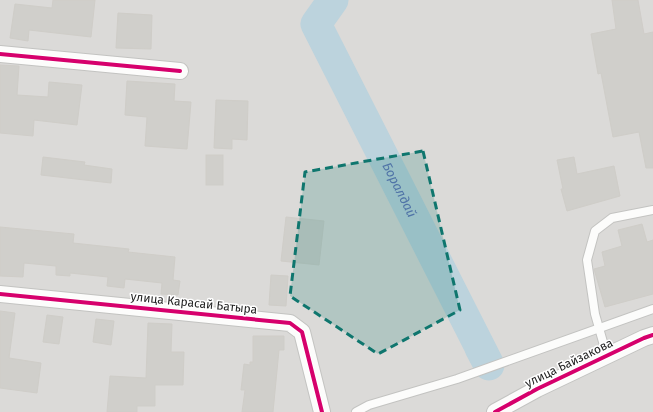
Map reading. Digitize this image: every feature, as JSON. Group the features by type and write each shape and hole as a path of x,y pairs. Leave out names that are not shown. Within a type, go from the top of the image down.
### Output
{"street":[{"path":"0,54 180,71"},
{"name":"улица Карасай Батыра","path":"0,294 290,323 302,332 322,412"},
{"name":"улица Байзакова","path":"496,412 537,389 653,335"}],"lane":[{"path":"608,356 595,314 587,260 595,231 612,218 653,210"},
{"path":"356,412 369,405 457,379 653,309"}],"highlighted area":[{"path":"423,151 460,310 378,354 290,296 305,172"}],"shaded area":[{"path":"0,0 653,0 653,412 0,412"}],"building":[{"path":"53,0 95,0 91,37 29,30 28,41 10,38 15,4 52,8"},
{"path":"612,0 638,0 644,34 653,32 653,168 646,168 639,132 613,137 601,73 598,74 591,34 616,29"},
{"path":"118,13 152,15 151,49 116,48"},
{"path":"0,65 19,66 17,95 48,97 49,82 82,85 77,125 34,120 33,136 0,133"},
{"path":"127,81 175,84 174,101 191,102 187,149 145,146 147,117 125,115"},
{"path":"216,100 248,101 247,140 232,139 232,149 214,148"},
{"path":"206,155 223,155 223,185 206,185"},
{"path":"43,157 85,162 84,165 112,169 111,183 41,175"},
{"path":"574,157 577,174 614,166 620,196 567,211 561,189 563,189 557,160"},
{"path":"286,217 324,221 319,265 281,261"},
{"path":"642,224 647,242 653,240 653,294 605,307 594,269 605,266 602,252 622,246 618,230"},
{"path":"0,227 74,234 73,243 129,249 128,252 175,257 173,280 180,281 178,295 161,294 162,283 125,279 124,288 107,286 108,277 70,273 70,276 56,275 56,266 24,263 23,277 0,276"},
{"path":"271,275 288,276 286,306 269,305"},
{"path":"0,311 15,313 9,358 41,363 37,393 0,388"},
{"path":"47,315 63,317 59,344 43,342"},
{"path":"96,319 114,321 111,345 93,342"},
{"path":"148,323 172,324 171,352 184,352 183,385 155,385 155,406 137,406 137,412 107,412 110,376 146,378"},
{"path":"253,336 284,336 284,350 279,350 273,412 242,412 245,390 241,390 244,364 250,365 250,362 253,362"}],"waterway":[{"name":"Боралдай","path":"333,0 316,24 489,365 480,348"}],"cycle path":[{"path":"0,54 180,71"},
{"path":"0,294 290,323 302,332 322,412"},
{"path":"495,412 537,389 653,335"}]}
